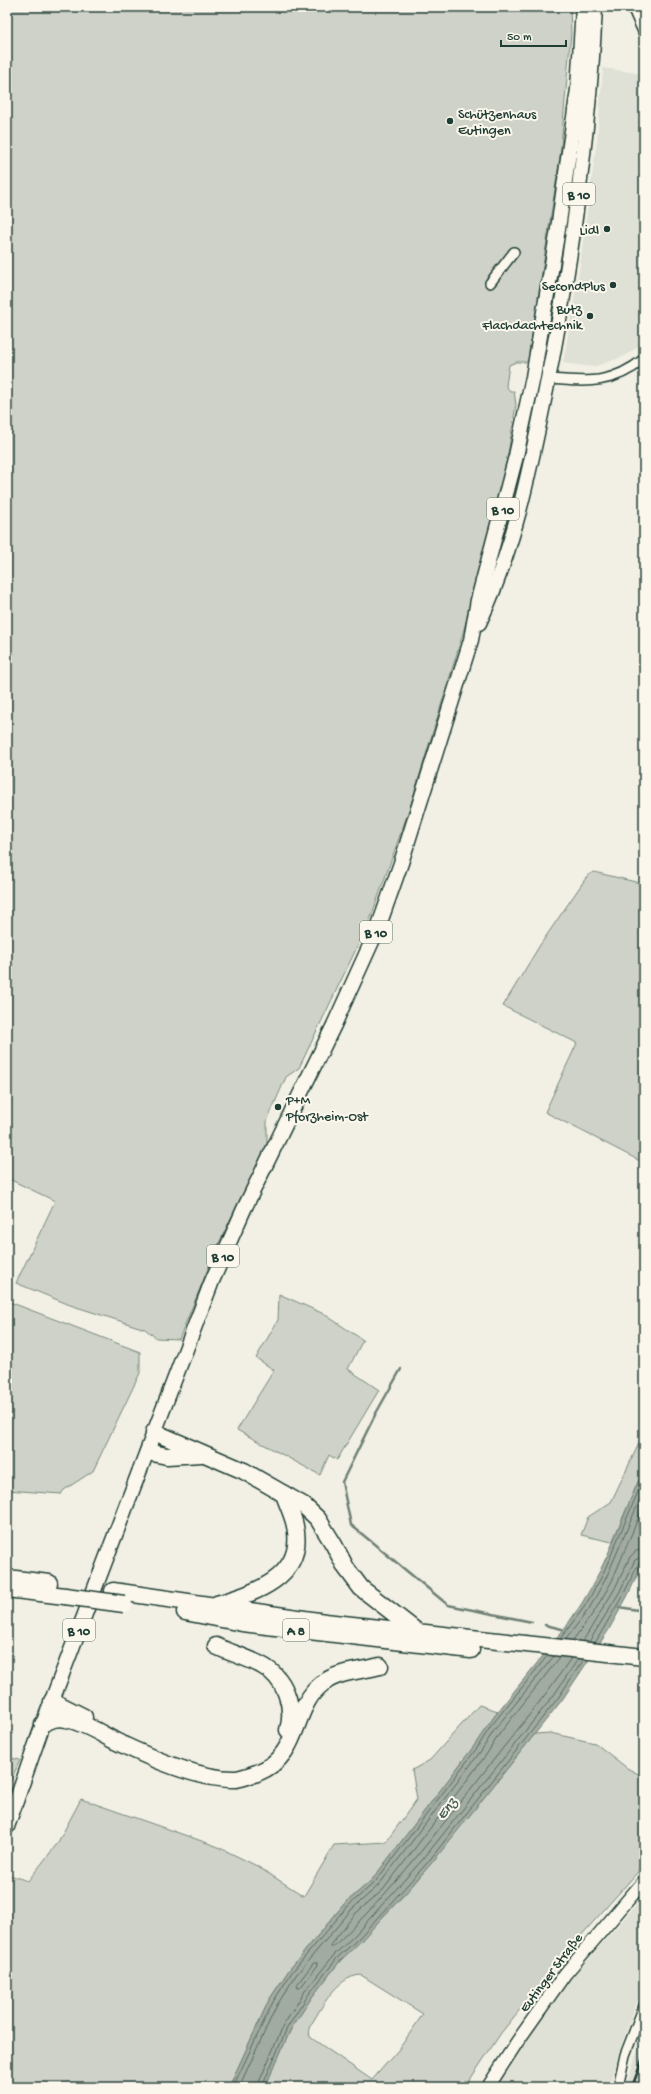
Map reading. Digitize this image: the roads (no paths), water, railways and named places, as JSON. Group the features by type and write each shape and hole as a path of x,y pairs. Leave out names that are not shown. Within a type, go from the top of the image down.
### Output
{"highway":[{"path":"154,1432 207,1453 303,1505 318,1519 346,1568 361,1588 416,1631"},
{"path":"145,1457 207,1453"},
{"path":"212,1606 249,1595 265,1587 280,1576 290,1564 295,1546 295,1527 284,1494"},
{"name":"A 8","path":"7,1578 124,1604 182,1612 242,1623 612,1659 644,1667"},
{"name":"A 8","path":"7,1589 113,1591 325,1622 416,1631 469,1645"},
{"path":"52,1701 142,1746 195,1764 229,1771 252,1768 271,1757 288,1733 292,1715 288,1696 281,1684 263,1666 216,1646"},
{"name":"A 8","path":"612,1659 644,1657"},
{"path":"43,1724 51,1719 60,1718 75,1721 122,1744 196,1773 223,1778 238,1778 264,1770 282,1756 291,1742 308,1699 322,1683 342,1674 361,1672 380,1666"}],"main road":[{"name":"B 10","path":"7,1827 43,1724 222,1257 357,976 378,928 401,863 471,640 478,600 516,456 533,377 558,229 578,89 583,7"},
{"name":"B 10","path":"471,640 488,604 514,531 542,410 569,257 583,160 590,95 595,7"},
{"path":"533,377 548,379"}],"street":[{"path":"632,7 644,34"},
{"path":"490,283 514,252"},
{"path":"548,379 590,382 608,379 622,374 644,358"},
{"path":"542,410 554,388 571,381"},
{"name":"Eutinger Straße","path":"488,2087 517,2042 565,1974 644,1881"},
{"path":"618,2087 625,2055 644,2006"}],"water":[{"name":"Enz","path":"644,1468 644,1561 627,1597 608,1631 562,1700 431,1864 361,1941 340,1961 312,1997 291,2029 265,2087 229,2087 269,2000 289,1970 345,1903 372,1880 474,1746 500,1709 556,1639 582,1603 608,1554"}],"waterway":[{"path":"401,1369 375,1415 342,1482 351,1525 448,1605 532,1622"},
{"path":"619,1607 644,1611"},
{"path":"545,1625 562,1629"}],"railway":[{"path":"632,2087 644,2055"}],"place":[{"name":"Schützenhaus Eutingen","path":"450,121"},
{"name":"Lidl","path":"607,229"},
{"name":"SecondPlus","path":"613,285"},
{"name":"Butz Flachdachtechnik","path":"590,316"},
{"name":"P+M Pforzheim-Ost","path":"278,1107"}]}
